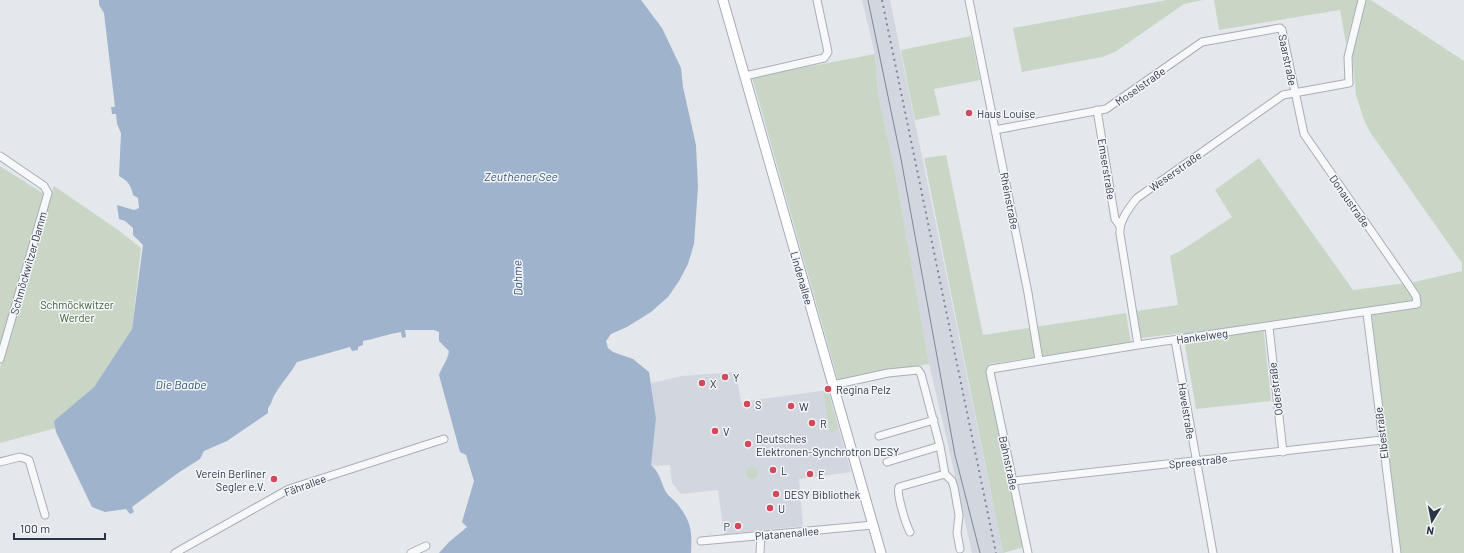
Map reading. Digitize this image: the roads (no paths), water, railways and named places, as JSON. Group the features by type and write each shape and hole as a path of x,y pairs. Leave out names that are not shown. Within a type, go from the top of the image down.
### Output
{"main road":[{"name":"Lindenallee","path":"724,2 881,553"}],"street":[{"path":"745,76 824,58 828,52 817,0"},
{"name":"Rheinstraße","path":"969,0 1031,308 1039,360"},
{"name":"Weserstraße","path":"1120,226 1137,198 1283,95 1349,83 1348,57 1362,0"},
{"name":"Saarstraße","path":"1280,28 1282,30 1295,93"},
{"name":"Moselstraße","path":"995,130 1098,110 1115,104 1202,42 1280,28"},
{"name":"Donaustraße","path":"1295,93 1304,134 1416,296 1417,304"},
{"name":"Emserstraße","path":"1098,110 1115,219 1120,226"},
{"name":"Schmöckwitzer Damm","path":"0,156 48,190 41,221 0,359"},
{"path":"1120,226 1138,345"},
{"name":"Hankelweg","path":"990,372 992,369 1039,360 1417,304"},
{"name":"Elbestraße","path":"1367,312 1397,553"},
{"name":"Oderstraße","path":"1269,326 1282,452"},
{"name":"Havelstraße","path":"1175,340 1213,553"},
{"path":"832,385 888,373 918,370 921,374 934,420 945,474 952,481 959,515 957,533 960,549"},
{"name":"Bahnstraße","path":"990,372 1028,553"},
{"path":"879,436 934,420"},
{"name":"Fährallee","path":"175,553 289,489 444,439"},
{"name":"Spreestraße","path":"1013,481 1382,440"},
{"path":"887,462 940,446"},
{"path":"0,462 20,457 29,460 45,515"},
{"path":"910,532 897,490 899,487 945,474"},
{"name":"Platanenallee","path":"701,541 872,525"},
{"path":"760,553 761,536"},
{"path":"411,553 426,546"}],"water":[{"name":"Zeuthener See","path":"99,0 641,0 662,28 681,68 683,87 696,145 698,187 694,244 688,264 668,297 651,312 627,327 611,334 606,341 608,348 613,352 633,359 649,372 656,418 651,465 659,475 666,492 683,512 689,523 691,534 691,553 439,553 449,542 467,527 462,522 474,481 466,455 460,452 439,375 449,351 439,341 439,332 434,330 405,330 406,337 402,338 401,332 391,334 363,341 363,345 358,347 358,350 352,351 350,347 297,362 275,394 268,408 268,413 227,441 204,451 200,459 178,473 132,507 134,512 130,514 126,509 105,512 92,507 56,432 54,421 94,387 132,329 143,245 133,235 133,228 125,221 119,219 117,205 134,210 139,208 138,198 133,195 127,182 119,176 121,133 117,124 116,114 112,114 111,107 115,107 104,13 99,5"}],"tram line":[{"path":"868,0 901,159 955,455 980,553"}],"railway":[{"path":"882,0 996,553"}],"place":[{"name":"Haus Louise","path":"969,113"},
{"name":"Y","path":"725,377"},
{"name":"X","path":"702,383"},
{"name":"Regina Pelz","path":"828,389"},
{"name":"S","path":"747,404"},
{"name":"W","path":"791,406"},
{"name":"R","path":"812,423"},
{"name":"V","path":"715,431"},
{"name":"Deutsches Elektronen-Synchrotron DESY","path":"748,444"},
{"name":"L","path":"773,470"},
{"name":"E","path":"810,474"},
{"name":"Verein Berliner Segler e.V.","path":"274,479"},
{"name":"DESY Bibliothek","path":"776,494"},
{"name":"U","path":"770,508"},
{"name":"P","path":"738,526"}],"water label":[{"name":"Dahme","path":"517,278"},
{"name":"Die Baabe","path":"181,384"}],"park label":[{"name":"Schmöckwitzer Werder","path":"77,310"}]}
